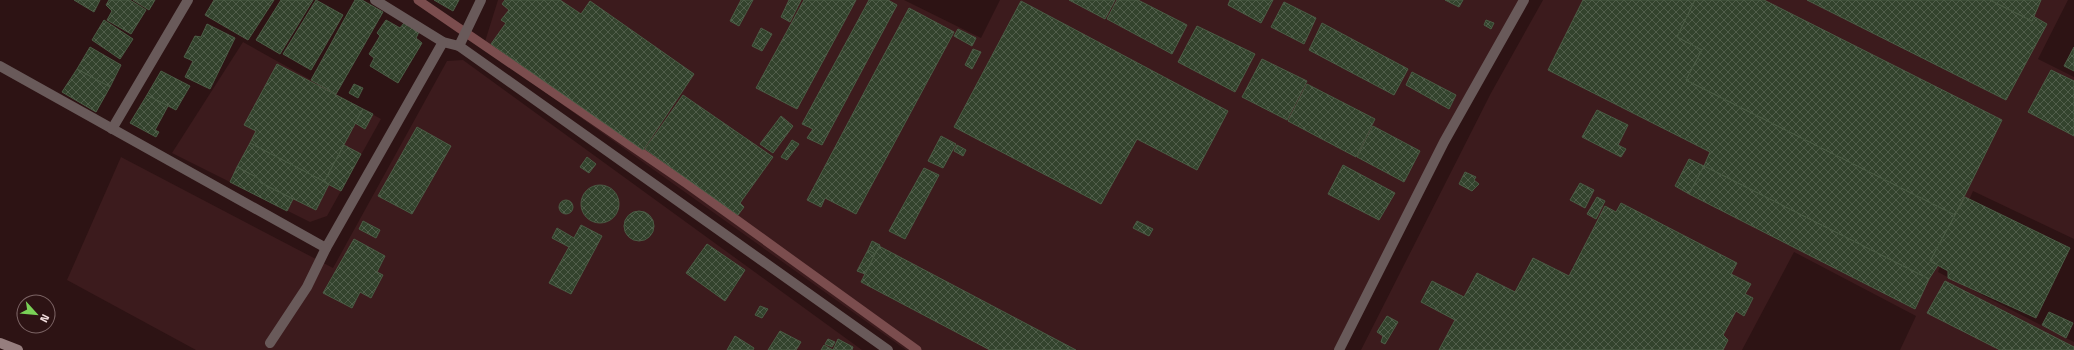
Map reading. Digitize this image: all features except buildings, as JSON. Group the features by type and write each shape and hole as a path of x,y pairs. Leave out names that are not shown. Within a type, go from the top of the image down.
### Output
{"main road":[{"path":"0,343 18,350"}],"street":[{"path":"112,129 188,0"},
{"path":"375,0 443,42 460,45 888,350"},
{"path":"460,45 481,0"},
{"path":"1339,350 1444,142 1524,0"},
{"path":"270,343 306,287 326,248 443,42"},
{"path":"0,66 326,248"}],"shaded area":[{"path":"498,0 904,0 981,38 1000,0 1519,0 1336,350 906,350 483,48"},
{"path":"1543,0 2068,0 2038,59 2074,77 2074,239 1973,191 1938,272 2074,342 2074,350 1900,350 1916,316 1794,252 1742,350 1361,350 1491,93"},
{"path":"243,42 381,119 327,216 310,222 172,153"},
{"path":"463,60 862,350 196,350 67,280 121,157 333,268 447,61"}],"waterway":[{"path":"418,0 687,184 917,350"}]}
